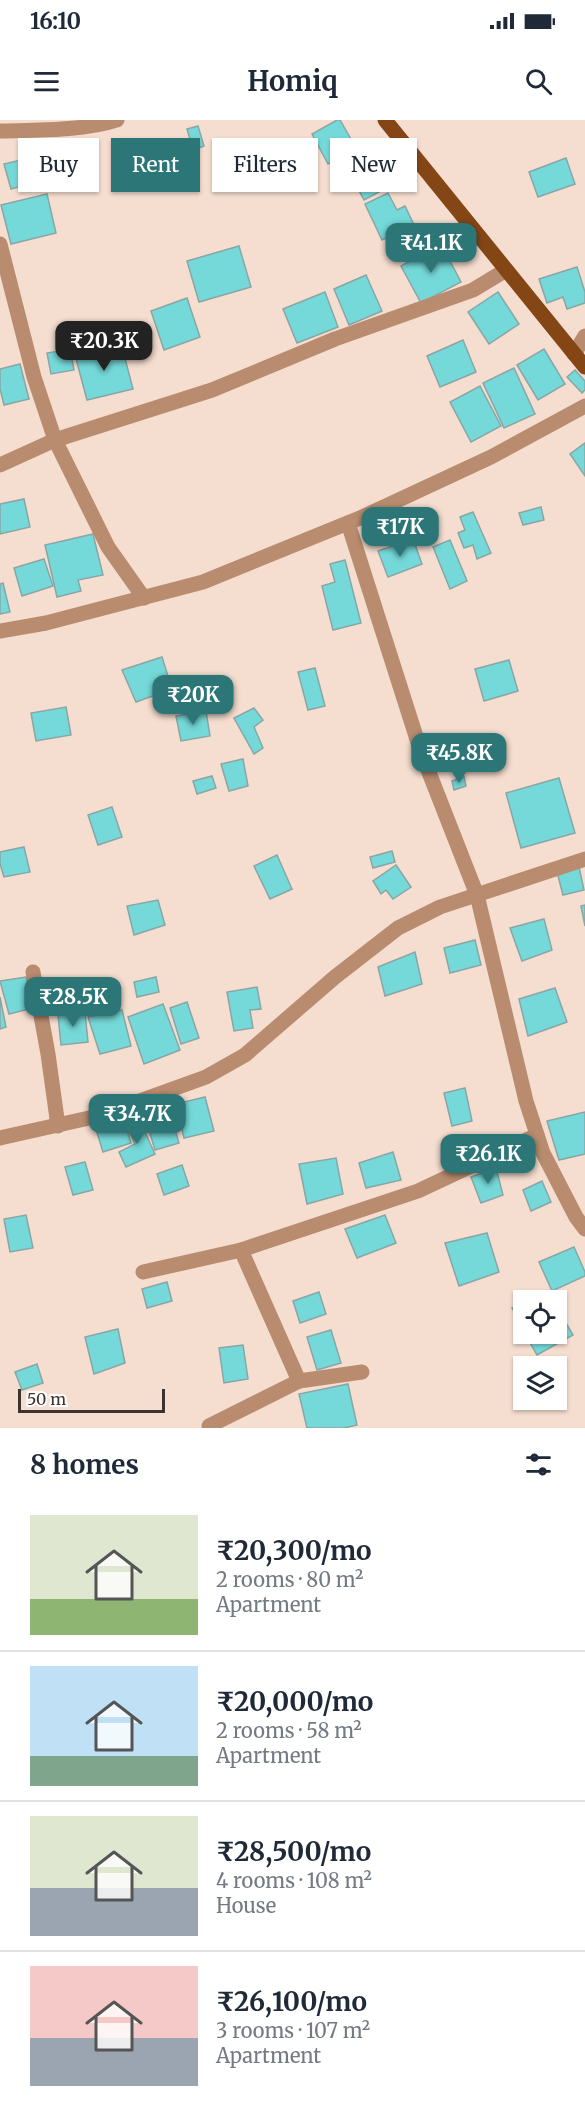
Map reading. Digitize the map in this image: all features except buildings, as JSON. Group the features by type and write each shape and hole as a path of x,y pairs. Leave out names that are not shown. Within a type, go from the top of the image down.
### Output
{"main road":[{"path":"385,120 585,367"}],"street":[{"path":"0,131 58,129 117,120"},
{"path":"0,244 32,367 56,440 108,547 144,598"},
{"path":"0,465 56,440 212,390 335,339 473,290 506,270"},
{"path":"574,354 585,336"},
{"path":"0,631 46,623 203,582 348,523 491,457 585,406"},
{"path":"348,523 421,752 477,895 526,1101 543,1153 585,1229"},
{"path":"0,1137 58,1126 120,1110 206,1077 228,1066 263,1040 335,976 383,938 416,918 440,907 585,859"},
{"path":"33,972 58,1126"},
{"path":"143,1272 241,1250 418,1191 537,1135"},
{"path":"241,1250 299,1381"},
{"path":"210,1428 209,1426 299,1381 362,1372"}]}
